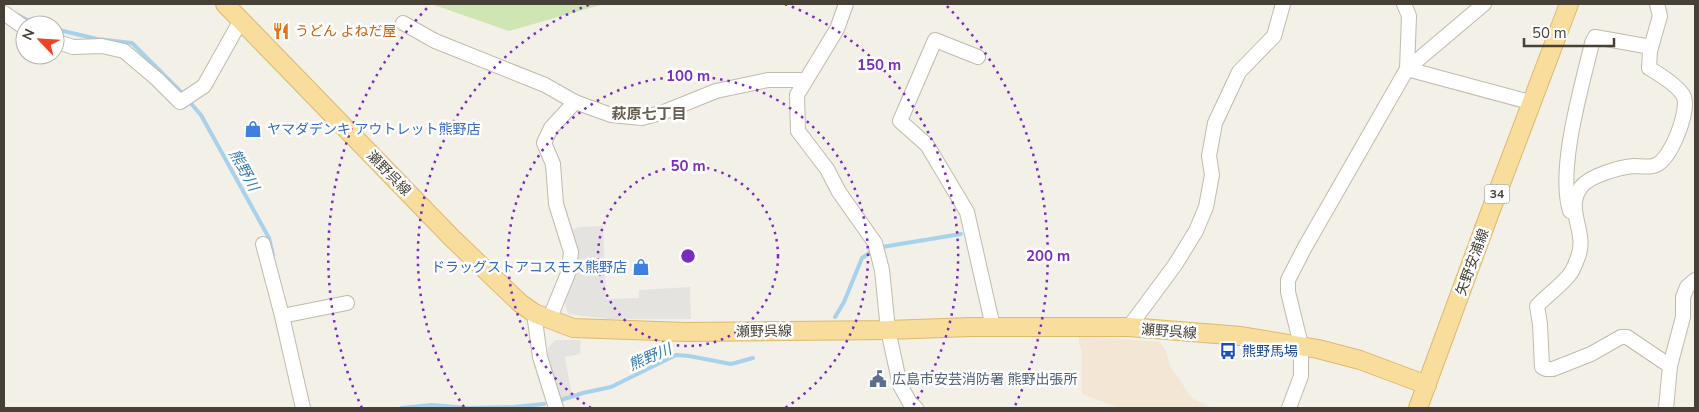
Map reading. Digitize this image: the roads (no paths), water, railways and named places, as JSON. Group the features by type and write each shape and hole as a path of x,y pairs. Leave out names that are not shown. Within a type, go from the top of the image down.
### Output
{"main road":[{"name":"瀬野呉線","path":"225,4 452,238 520,302 541,316 573,328 686,332 993,327 1129,328 1241,336 1301,346 1360,360 1427,385"},
{"name":"矢野安浦線","path":"1418,408 1489,215 1570,4"}],"street":[{"path":"846,4 838,28 796,95 798,131 827,169 839,192 875,243 882,270 888,330 900,385 910,403 916,408"},
{"path":"1129,328 1175,265 1196,231 1206,207 1212,175 1209,156 1216,123 1239,72 1274,36 1283,4"},
{"path":"1404,4 1410,16 1407,69"},
{"path":"1289,408 1301,376 1301,346 1288,292 1288,280 1407,69 1484,4"},
{"path":"1657,4 1660,16 1650,47 1649,68 1672,84 1684,96 1685,109 1679,131 1664,159 1656,166 1632,166 1614,170 1581,186 1574,201 1575,214 1582,238 1579,255 1570,274 1537,306 1540,324 1542,367 1546,369 1591,354 1621,337 1627,337 1670,366"},
{"path":"4,14 15,21"},
{"path":"65,44 73,47 102,46 124,51 157,79 180,102 204,86 241,20"},
{"path":"403,23 435,41 545,85 575,102 611,115 642,118 664,112 716,91 768,80 805,80"},
{"path":"1575,214 1570,211 1568,203 1567,174 1571,133 1595,36 1650,47"},
{"path":"978,57 935,40 900,121 927,144 966,212 993,327"},
{"path":"1407,69 1533,103"},
{"path":"556,408 540,358 541,316 569,271 571,252 556,204 554,164 544,143 551,128 575,102"},
{"path":"263,244 303,408"},
{"path":"1666,408 1670,366 1683,316 1683,297 1688,287 1695,280"},
{"path":"282,316 347,303"}],"waterway":[{"name":"熊野川","path":"65,31 97,39 132,43 184,95"},
{"name":"熊野川","path":"188,100 201,115 269,238 273,255"},
{"name":"熊野川","path":"882,247 961,234"},
{"name":"熊野川","path":"835,317 844,302 862,258 871,252"},
{"name":"熊野川","path":"558,401 611,387 676,355 731,364 753,358"},
{"name":"熊野川","path":"468,408 544,404"},
{"name":"熊野川","path":"401,408 432,405 467,408"}],"place":[{"name":"うどん よねだ屋","path":"281,31"},
{"name":"ヤマダデンキ アウトレット熊野店","path":"253,129"},
{"name":"ドラッグストアコスモス熊野店","path":"641,267"},
{"name":"熊野馬場","path":"1228,351"},
{"name":"広島市安芸消防署 熊野出張所","path":"878,379"}],"district":[{"name":"萩原七丁目","path":"649,114"}]}
